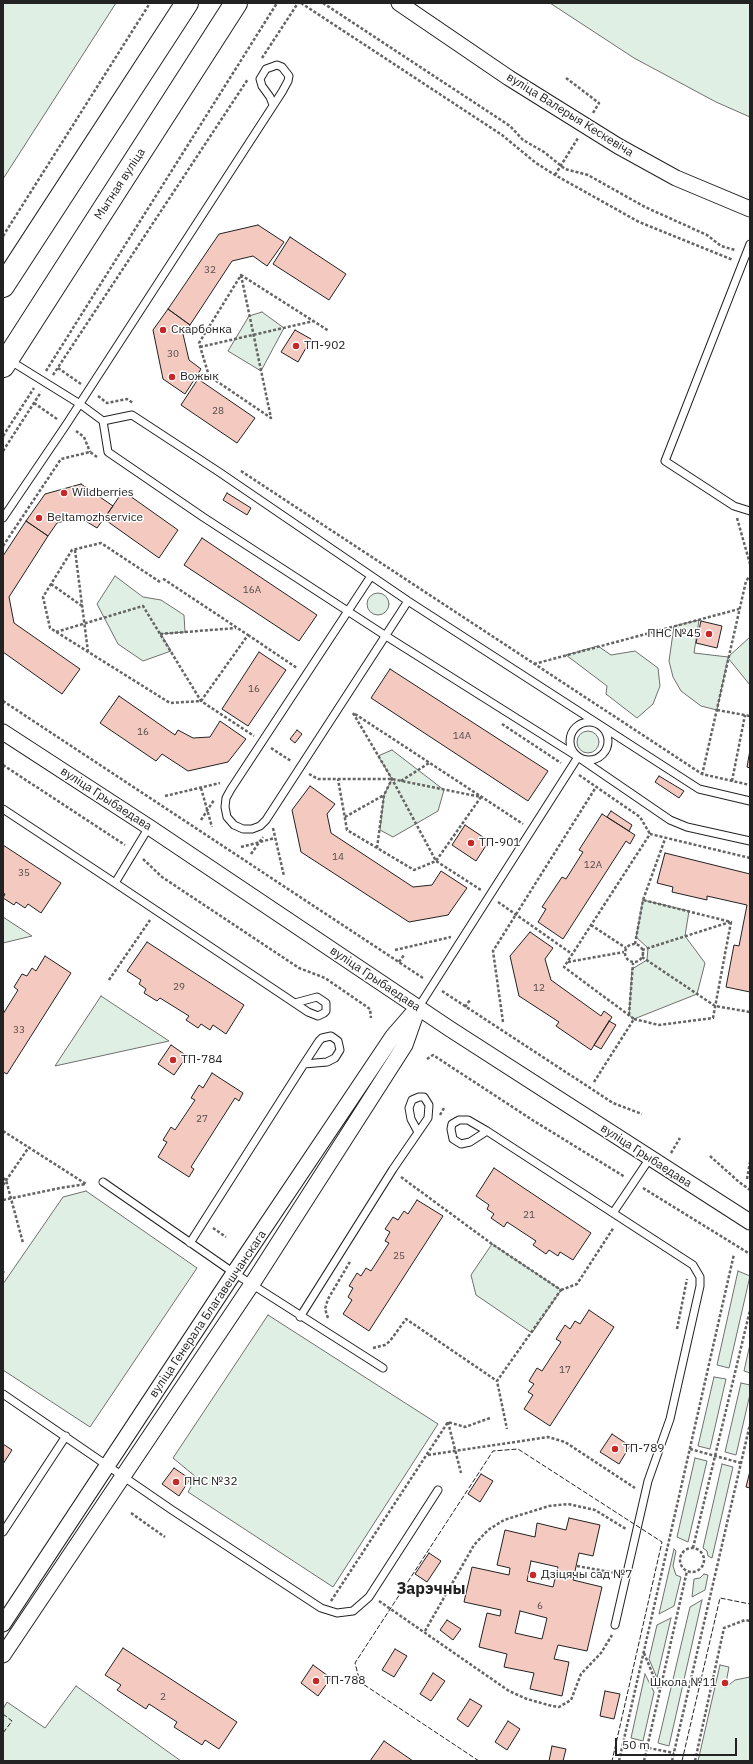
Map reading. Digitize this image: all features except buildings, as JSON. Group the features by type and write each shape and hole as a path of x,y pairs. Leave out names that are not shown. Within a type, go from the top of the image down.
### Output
{"highway":[{"path":"3,286 187,3"},
{"name":"Мытная вуліца","path":"5,362 236,3"}],"street":[{"name":"вуліца Валерыя Кескевіча","path":"399,3 509,78 618,146 676,178 750,209"},
{"name":"вуліца Грыбаедава","path":"3,732 149,827 418,1008 750,1222"},
{"name":"вуліца Генерала Благавешчанскага","path":"3,1624 234,1273 393,1036 418,1008"},
{"path":"3,1655 252,1284 405,1045 418,1008"}],"lane":[{"path":"3,518 80,404 288,82 289,76 286,71 277,65 266,69 260,80 273,105"},
{"path":"750,244 665,461 734,506 750,511"},
{"path":"5,362 80,404 103,421 108,452 203,517 386,636 578,757 670,820 687,827 750,841"},
{"path":"103,421 132,415 219,472 408,601 699,789 750,801"},
{"path":"371,576 349,612 226,798 225,807 227,817 234,825 243,829 252,829 260,826 266,820 408,601"},
{"path":"587,722 600,726 607,736 606,750 597,759 590,760 578,757 570,746 571,733 575,728 587,722"},
{"path":"418,1008 578,757"},
{"path":"3,809 295,1003"},
{"path":"115,883 149,827"},
{"path":"190,1243 304,1064 322,1038 331,1036 338,1041 340,1050 335,1058 327,1062 304,1064"},
{"path":"300,1316 428,1118 430,1109 427,1100 419,1097 412,1100 409,1108 411,1119 418,1132"},
{"path":"487,1131 470,1142 461,1144 454,1139 450,1129 455,1122 464,1119 487,1131 693,1265 699,1273 701,1282 670,1419 648,1481 615,1625"},
{"path":"613,1213 650,1158"},
{"path":"103,1182 234,1273 383,1368"},
{"path":"3,1394 321,1608 337,1613 353,1611 368,1598 438,1490"},
{"path":"3,1532 66,1436"}],"path":[{"path":"3,236 150,3"},
{"path":"3,451 43,382 277,3"},
{"path":"258,63 298,3"},
{"path":"301,3 502,135 536,163 555,175 639,222 742,264"},
{"path":"323,3 510,126 523,140 544,152 564,169 588,175 645,207 707,235 721,246 746,254"},
{"path":"3,436 43,382 250,76"},
{"path":"241,276 329,331"},
{"path":"241,276 254,335 271,418 209,376 199,343 241,276"},
{"path":"200,346 314,321"},
{"path":"3,546 61,459 90,452 102,460"},
{"path":"237,468 702,774 750,785"},
{"path":"734,506 750,564"},
{"path":"160,582 101,543 72,550 43,597 50,628 170,703 202,701 248,635"},
{"path":"75,550 88,652"},
{"path":"699,789 739,609 746,581 750,576"},
{"path":"162,578 307,675"},
{"path":"51,584 83,606"},
{"path":"534,664 739,609"},
{"path":"160,634 236,628"},
{"path":"3,701 465,1007 613,1103 642,1114"},
{"path":"341,705 532,830"},
{"path":"717,710 750,716"},
{"path":"353,713 392,779 436,861 490,896 572,954"},
{"path":"732,781 745,715"},
{"path":"498,722 640,817 650,834 665,839 750,858"},
{"path":"401,781 429,763"},
{"path":"3,765 134,851 162,877 300,968 326,978 370,1009 371,1018"},
{"path":"377,848 384,795 392,779"},
{"path":"164,796 226,782"},
{"path":"503,1022 493,951 596,787"},
{"path":"201,788 212,827"},
{"path":"345,817 384,795"},
{"path":"272,826 284,876"},
{"path":"650,834 564,967 634,1019 659,1025 713,1018 731,922"},
{"path":"241,847 275,838"},
{"path":"635,944 643,900 665,839"},
{"path":"643,900 731,922"},
{"path":"108,980 151,918"},
{"path":"642,950 731,922"},
{"path":"591,925 626,948"},
{"path":"396,950 453,936"},
{"path":"635,944 640,946 642,950 642,957 638,962 633,963 625,957 624,952 626,948 635,944"},
{"path":"567,962 624,952"},
{"path":"399,962 404,955"},
{"path":"642,957 715,1006 750,1012"},
{"path":"629,1015 633,963"},
{"path":"465,1007 470,1000"},
{"path":"594,1082 634,1019"},
{"path":"427,1059 433,1055 534,1121 750,1254"},
{"path":"436,1121 444,1108"},
{"path":"3,1131 86,1184 3,1200"},
{"path":"3,1185 29,1147"},
{"path":"710,1156 750,1190"},
{"path":"747,1179 750,1162"},
{"path":"397,1184 405,1171"},
{"path":"401,1177 492,1244 561,1290"},
{"path":"3,1178 6,1180 23,1243"},
{"path":"497,1381 561,1290 577,1284 615,1224"},
{"path":"619,1761 734,1254"},
{"path":"330,1322 326,1314 326,1304 352,1259"},
{"path":"676,1334 688,1274"},
{"path":"693,1548 750,1310"},
{"path":"366,1347 379,1347 385,1345 406,1319 497,1381 507,1429"},
{"path":"448,1422 465,1428 490,1418"},
{"path":"448,1422 461,1473"},
{"path":"325,1598 331,1602 448,1422"},
{"path":"672,1761 750,1424"},
{"path":"427,1455 542,1437 554,1438 575,1448 635,1488"},
{"path":"690,1449 741,1462"},
{"path":"425,1631 474,1545 488,1530 504,1520 549,1506 577,1505 605,1514 636,1535"},
{"path":"131,1513 165,1536"},
{"path":"693,1548 702,1553 704,1563 697,1571 687,1571 683,1568 681,1558 683,1553 693,1548"},
{"path":"577,1566 627,1575"},
{"path":"644,1761 687,1571"},
{"path":"379,1601 518,1696 534,1702 559,1707 571,1700 581,1674 607,1645 615,1625"},
{"path":"695,1761 724,1628 745,1620 750,1621"},
{"path":"644,1652 660,1692"},
{"path":"623,1743 674,1752"}],"green space":[{"path":"3,3 116,3 3,179"},
{"path":"550,3 750,3 750,117 716,102 634,58"},
{"path":"262,312 284,328 261,371 228,351 249,316"},
{"path":"115,576 143,597 161,600 184,615 185,632 161,634 171,651 143,661 118,644 97,604"},
{"path":"374,593 382,593 389,600 389,608 382,615 374,615 367,608 367,600"},
{"path":"699,620 694,653 728,657 750,637 750,685 728,658 717,710 701,706 681,691 673,677 669,661 674,626"},
{"path":"598,646 611,655 635,651 658,668 660,686 653,704 637,718 606,694 607,686 566,655"},
{"path":"584,731 592,731 599,738 599,746 592,753 584,753 577,746 577,738"},
{"path":"392,750 444,790 438,811 393,837 380,830 384,795 392,779 378,756"},
{"path":"643,900 689,911 685,936 705,963 697,994 634,1019 629,1015 632,969 647,960 648,948 636,937"},
{"path":"3,917 32,936 3,943"},
{"path":"101,996 169,1041 55,1066"},
{"path":"86,1191 197,1268 90,1427 3,1370 3,1284 63,1197"},
{"path":"492,1244 561,1290 532,1333 476,1295 471,1275"},
{"path":"738,1271 750,1276 729,1368 717,1365"},
{"path":"268,1315 438,1424 333,1587 188,1492 196,1477 173,1458"},
{"path":"750,1344 750,1373 744,1371"},
{"path":"714,1377 726,1379 710,1449 698,1446"},
{"path":"741,1383 750,1385 750,1394 736,1455 725,1452"},
{"path":"695,1458 707,1461 688,1542 677,1537"},
{"path":"722,1464 733,1467 712,1558 708,1556 707,1551 703,1548"},
{"path":"674,1549 676,1551 673,1566 676,1575 681,1577 674,1606 659,1614"},
{"path":"704,1574 708,1575 705,1590 692,1597 694,1579 700,1578"},
{"path":"702,1600 669,1746 658,1743 690,1607"},
{"path":"671,1618 657,1678 649,1659 657,1625"},
{"path":"720,1665 729,1667 725,1688 735,1680 750,1677 750,1761 698,1761"},
{"path":"645,1674 654,1692 643,1741 631,1738"},
{"path":"76,1686 181,1761 3,1761 3,1709 7,1702 45,1728"}],"fence":[{"path":"479,1761 360,1682 355,1663 493,1451 518,1449 662,1542 612,1761"},
{"path":"682,1761 720,1598 750,1604"},
{"path":"3,1714 12,1721 3,1733"}],"place":[{"name":"Скарбонка","path":"163,330"},
{"name":"ТП-902","path":"296,346"},
{"name":"Вожык","path":"172,377"},
{"name":"Wildberries","path":"64,493"},
{"name":"Beltamozhservice","path":"39,518"},
{"name":"ПНС №45","path":"709,634"},
{"name":"ТП-901","path":"471,843"},
{"name":"ТП-784","path":"173,1060"},
{"name":"ТП-789","path":"615,1449"},
{"name":"ПНС №32","path":"176,1482"},
{"name":"Дзіцячы сад №7","path":"533,1575"},
{"name":"ТП-788","path":"316,1681"},
{"name":"Школа №11","path":"725,1683"}],"district":[{"name":"Зарэчны","path":"431,1589"}]}
